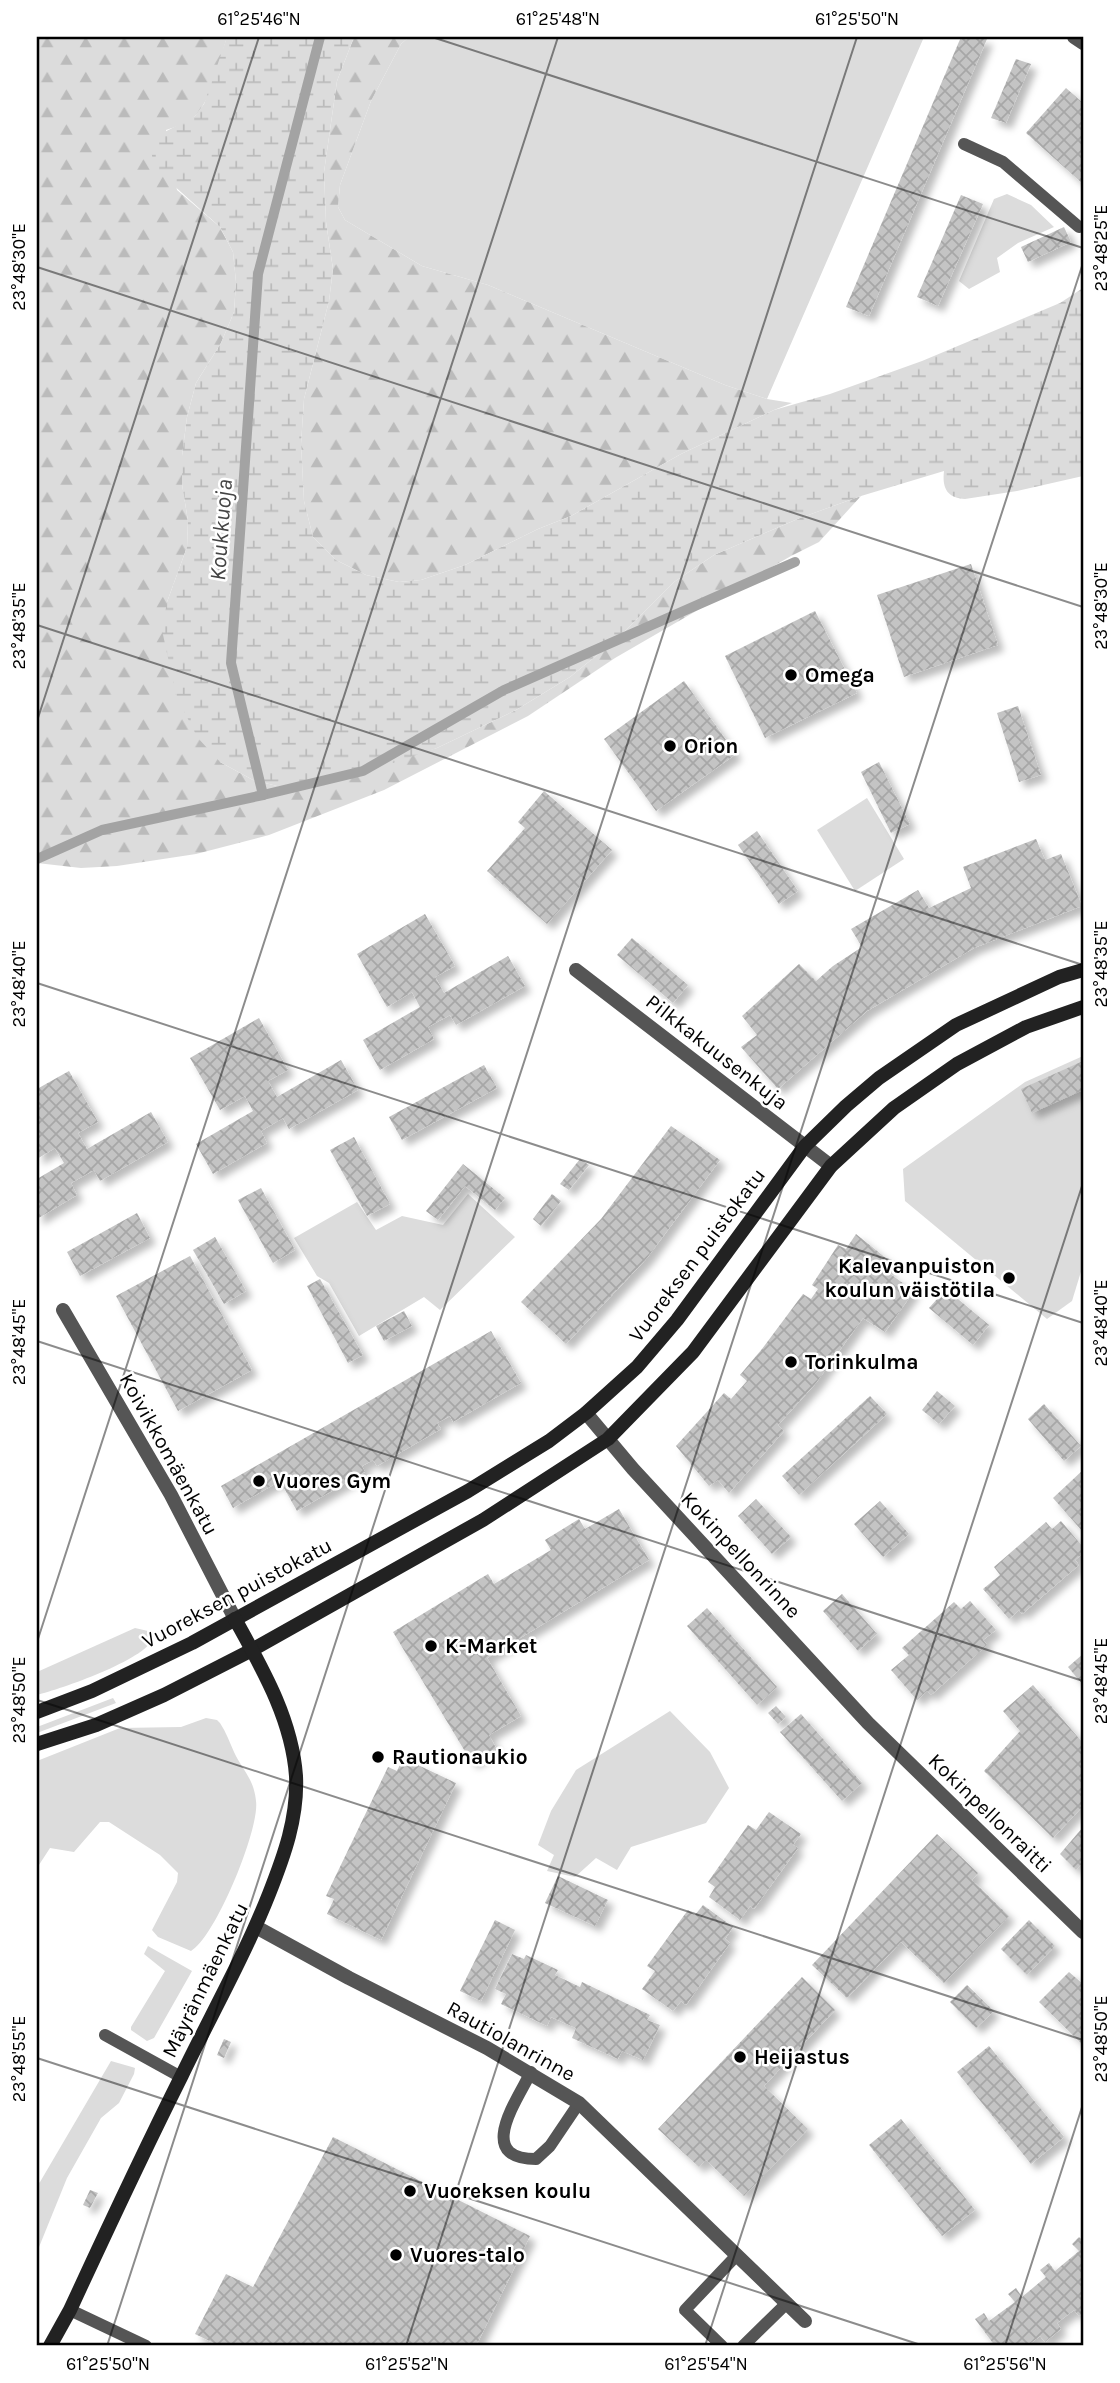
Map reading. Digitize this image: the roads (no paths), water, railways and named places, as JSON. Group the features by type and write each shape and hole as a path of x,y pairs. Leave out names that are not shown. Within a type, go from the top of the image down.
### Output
{"main road":[{"name":"Vuoreksen puistokatu","path":"37,1712 92,1691 192,1643 468,1491 549,1441 586,1413 637,1367 677,1320 805,1146 879,1078 956,1024 1059,977 1083,970"},
{"path":"37,1744 96,1725 164,1695 252,1650 483,1520 608,1439 693,1352 831,1166 894,1108 957,1064 1026,1027 1083,1007"},
{"name":"Mäyränmäenkatu","path":"50,2346 71,2310 181,2077 256,1927 286,1851 295,1815 296,1776 290,1740 277,1702 235,1619"}],"street":[{"path":"1074,37 1083,43"},
{"name":"Pilkkakuusenkuja","path":"576,971 831,1166"},
{"name":"Koivikkomäenkatu","path":"63,1310 171,1495 235,1619"},
{"name":"Kokinpellonrinne","path":"586,1413 633,1469 868,1723"},
{"name":"Kokinpellonraitti","path":"868,1723 1083,1933"},
{"name":"Rautiolanrinne","path":"256,1927 348,1979 487,2048 579,2102 805,2321"}],"lane":[{"path":"964,144 1003,162 1079,227"},
{"path":"105,2035 181,2077"},
{"path":"531,2072 503,2128 502,2140 509,2152 521,2159 536,2159 550,2146 579,2102"},
{"path":"722,2346 685,2310 737,2255"},
{"path":"743,2346 787,2303"},
{"path":"71,2310 146,2346"}],"waterway":[{"name":"Koukkuoja","path":"37,859 102,830 263,795 231,663 258,274 320,37"},
{"path":"263,795 363,771 504,690 795,562"}],"place":[{"name":"Omega","path":"791,675"},
{"name":"Orion","path":"670,746"},
{"name":"Kalevanpuiston koulun väistötila","path":"1009,1278"},
{"name":"Torinkulma","path":"791,1362"},
{"name":"Vuores Gym","path":"259,1481"},
{"name":"K-Market","path":"431,1646"},
{"name":"Rautionaukio","path":"378,1757"},
{"name":"Heijastus","path":"740,2057"},
{"name":"Vuoreksen koulu","path":"410,2191"},
{"name":"Vuores-talo","path":"396,2255"}]}
